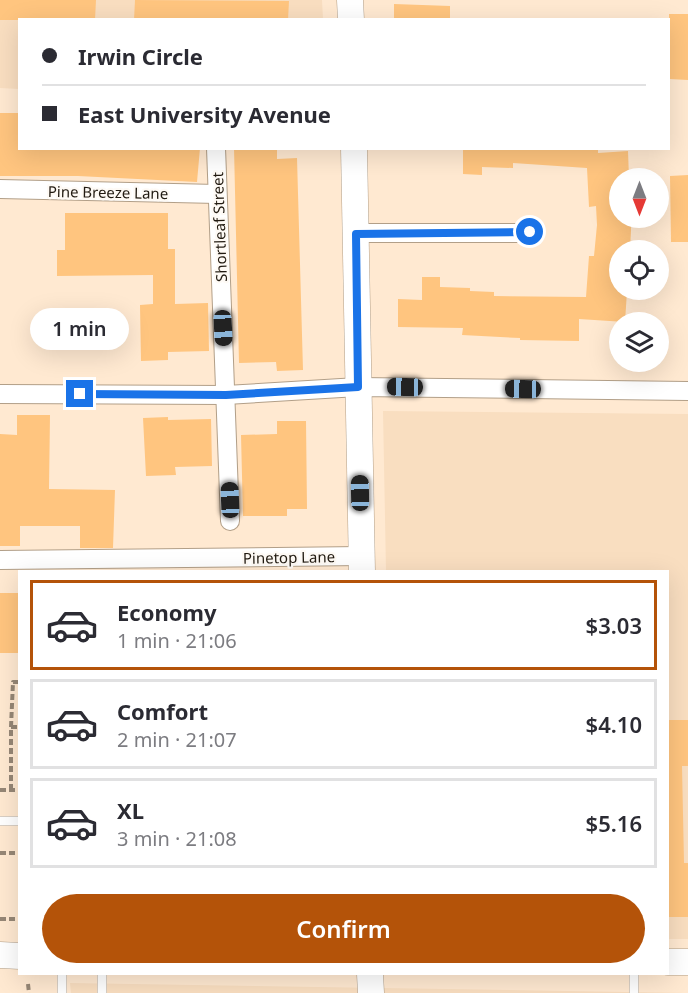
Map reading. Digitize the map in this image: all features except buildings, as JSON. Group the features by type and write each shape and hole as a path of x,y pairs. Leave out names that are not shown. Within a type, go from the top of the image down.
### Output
{"street":[{"path":"350,0 351,18"},
{"name":"Shortleaf Street","path":"216,150 230,521"},
{"path":"354,150 362,564"},
{"name":"Pine Breeze Lane","path":"0,189 217,194"},
{"path":"356,234 530,232"},
{"path":"0,394 226,395 358,387 688,391"},
{"name":"Pinetop Lane","path":"0,560 362,564"},
{"path":"0,955 18,956"},
{"path":"669,962 688,962"},
{"path":"370,975 371,993"}],"lane":[{"path":"0,820 18,821"},
{"path":"62,975 62,993"},
{"path":"102,975 102,993"},
{"path":"634,975 634,993"}],"path":[{"path":"11,790 13,682 18,682"},
{"path":"11,727 18,727"},
{"path":"0,790 18,790"},
{"path":"0,853 18,853"},
{"path":"0,919 18,920"},
{"path":"28,984 28,993"}],"shaded area":[{"path":"0,0 322,0 323,18 18,18 18,89 0,88"},
{"path":"383,411 688,414 688,939 669,939 669,570 386,570"},
{"path":"70,983 688,993 71,993"}],"route":[{"path":"80,394 226,395 358,387 356,234 530,232"}]}
